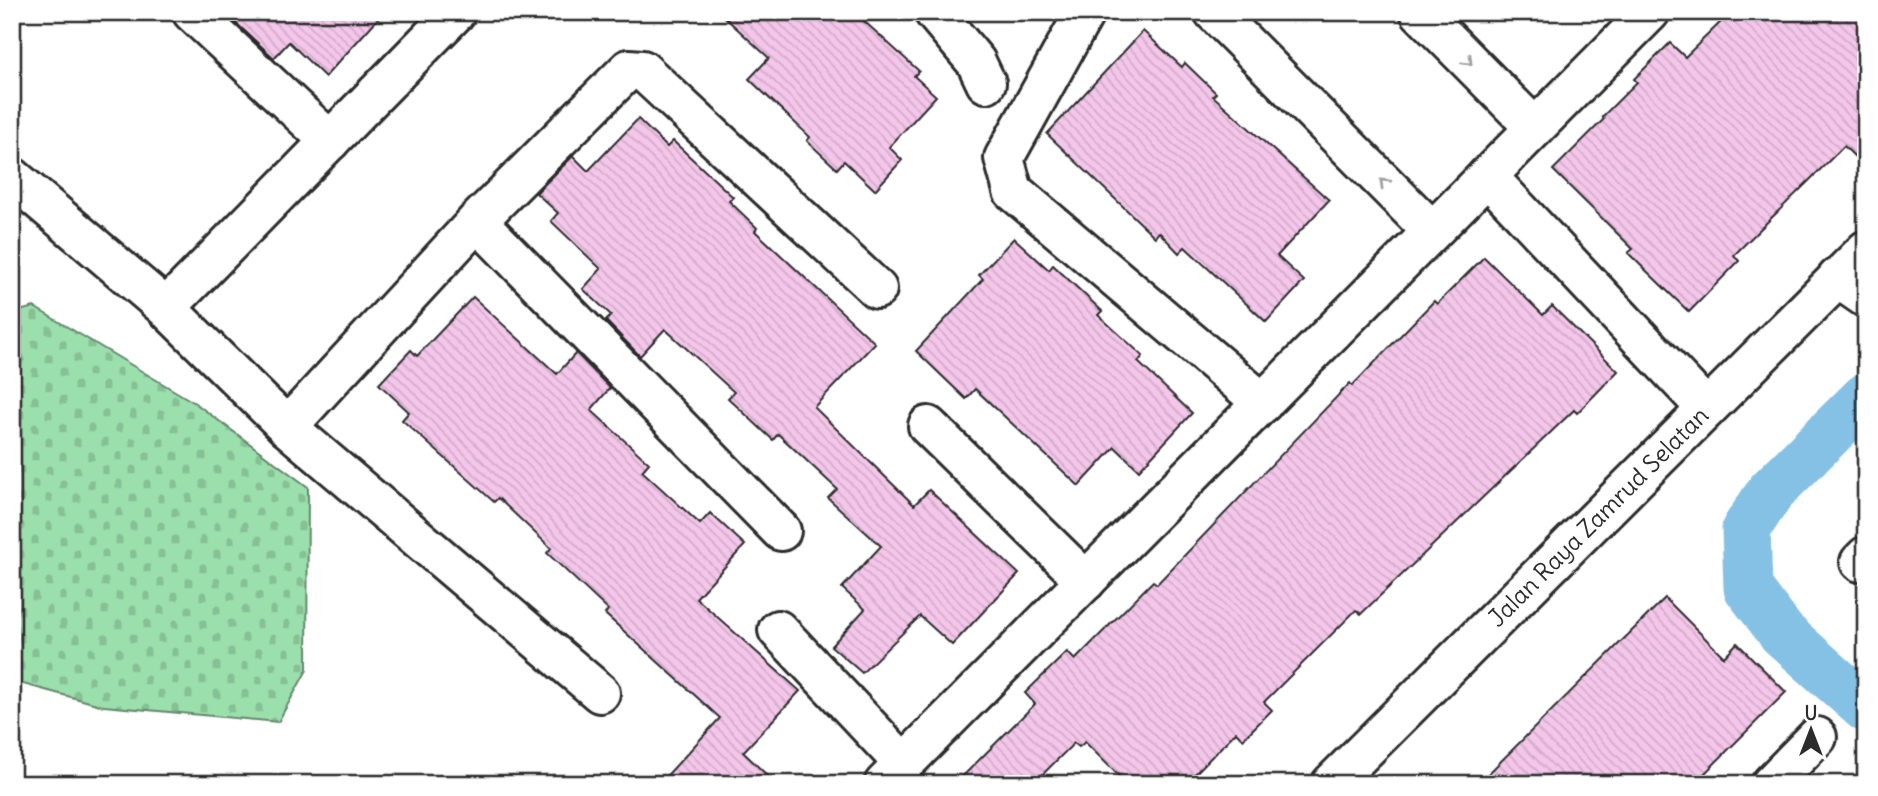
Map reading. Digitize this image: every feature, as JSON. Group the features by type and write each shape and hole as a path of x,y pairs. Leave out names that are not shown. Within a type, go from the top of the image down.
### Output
{"street":[{"path":"192,12 330,141"},
{"path":"166,308 456,12"},
{"path":"934,12 976,62 986,83"},
{"path":"1085,12 1004,158 1013,191 1263,403"},
{"path":"1214,12 1432,232"},
{"path":"1420,12 1535,128"},
{"path":"778,630 894,774 1650,12"},
{"path":"287,427 477,222 629,69 636,67 877,289"},
{"path":"1487,176 1706,407"},
{"path":"12,177 166,308 287,427 600,693"},
{"path":"477,222 780,531"},
{"name":"Jalan Raya Zamrud Selatan","path":"1331,784 1706,407 1852,288 1866,250"},
{"path":"928,426 1086,581"},
{"path":"1771,784 1816,737"}],"green space":[{"path":"34,307 195,403 308,487 307,670 278,722 104,706 12,681 12,313"}],"building":[{"path":"224,12 384,12 325,77 289,42 274,58"},
{"path":"719,12 854,12 919,71 914,76 936,96 889,147 902,160 875,190 844,161 837,169 807,141 810,137 749,79 769,58"},
{"path":"1731,12 1866,12 1866,168 1844,146 1734,255 1739,261 1689,312 1628,253 1633,249 1553,170 1604,119 1602,117 1637,82 1634,79 1670,43 1685,57"},
{"path":"1143,31 1182,67 1185,63 1216,93 1213,96 1329,200 1277,256 1304,281 1266,322 1185,247 1179,253 1159,232 1155,237 1047,134"},
{"path":"638,119 667,147 673,141 733,197 729,201 757,228 755,231 875,343 814,407 914,505 929,490 1019,574 952,645 920,616 862,673 831,646 865,609 842,588 881,546 828,498 837,489 778,434 773,440 728,398 734,392 665,329 640,356 606,321 611,315 583,289 601,269 551,221 558,213 536,193 573,156 588,171"},
{"path":"1014,238 1049,270 1053,265 1102,311 1098,315 1143,356 1138,362 1192,413 1139,470 1115,447 1079,486 975,389 966,399 916,351 983,279 979,275"},
{"path":"1484,257 1543,315 1552,306 1618,371 1577,413 1574,410 1361,614 1356,610 1264,702 1272,710 1243,739 1236,732 1185,784 1127,784 1085,742 1079,747 1074,743 1033,784 955,784 1035,704 1025,693 1067,652 1075,660 1153,581 1157,584 1350,383 1352,386 1434,301 1437,304"},
{"path":"473,297 557,374 576,353 610,388 591,410 649,463 642,471 700,524 710,513 745,545 696,598 800,691 743,752 776,784 659,784 720,718 605,614 608,610 547,553 551,548 498,498 494,502 402,420 409,412 379,384 411,350 417,356"},
{"path":"1665,598 1724,657 1737,643 1786,692 1694,784 1478,784"}],"waterway":[{"path":"1866,397 1771,491 1746,529 1748,588 1782,633 1866,708"}]}
